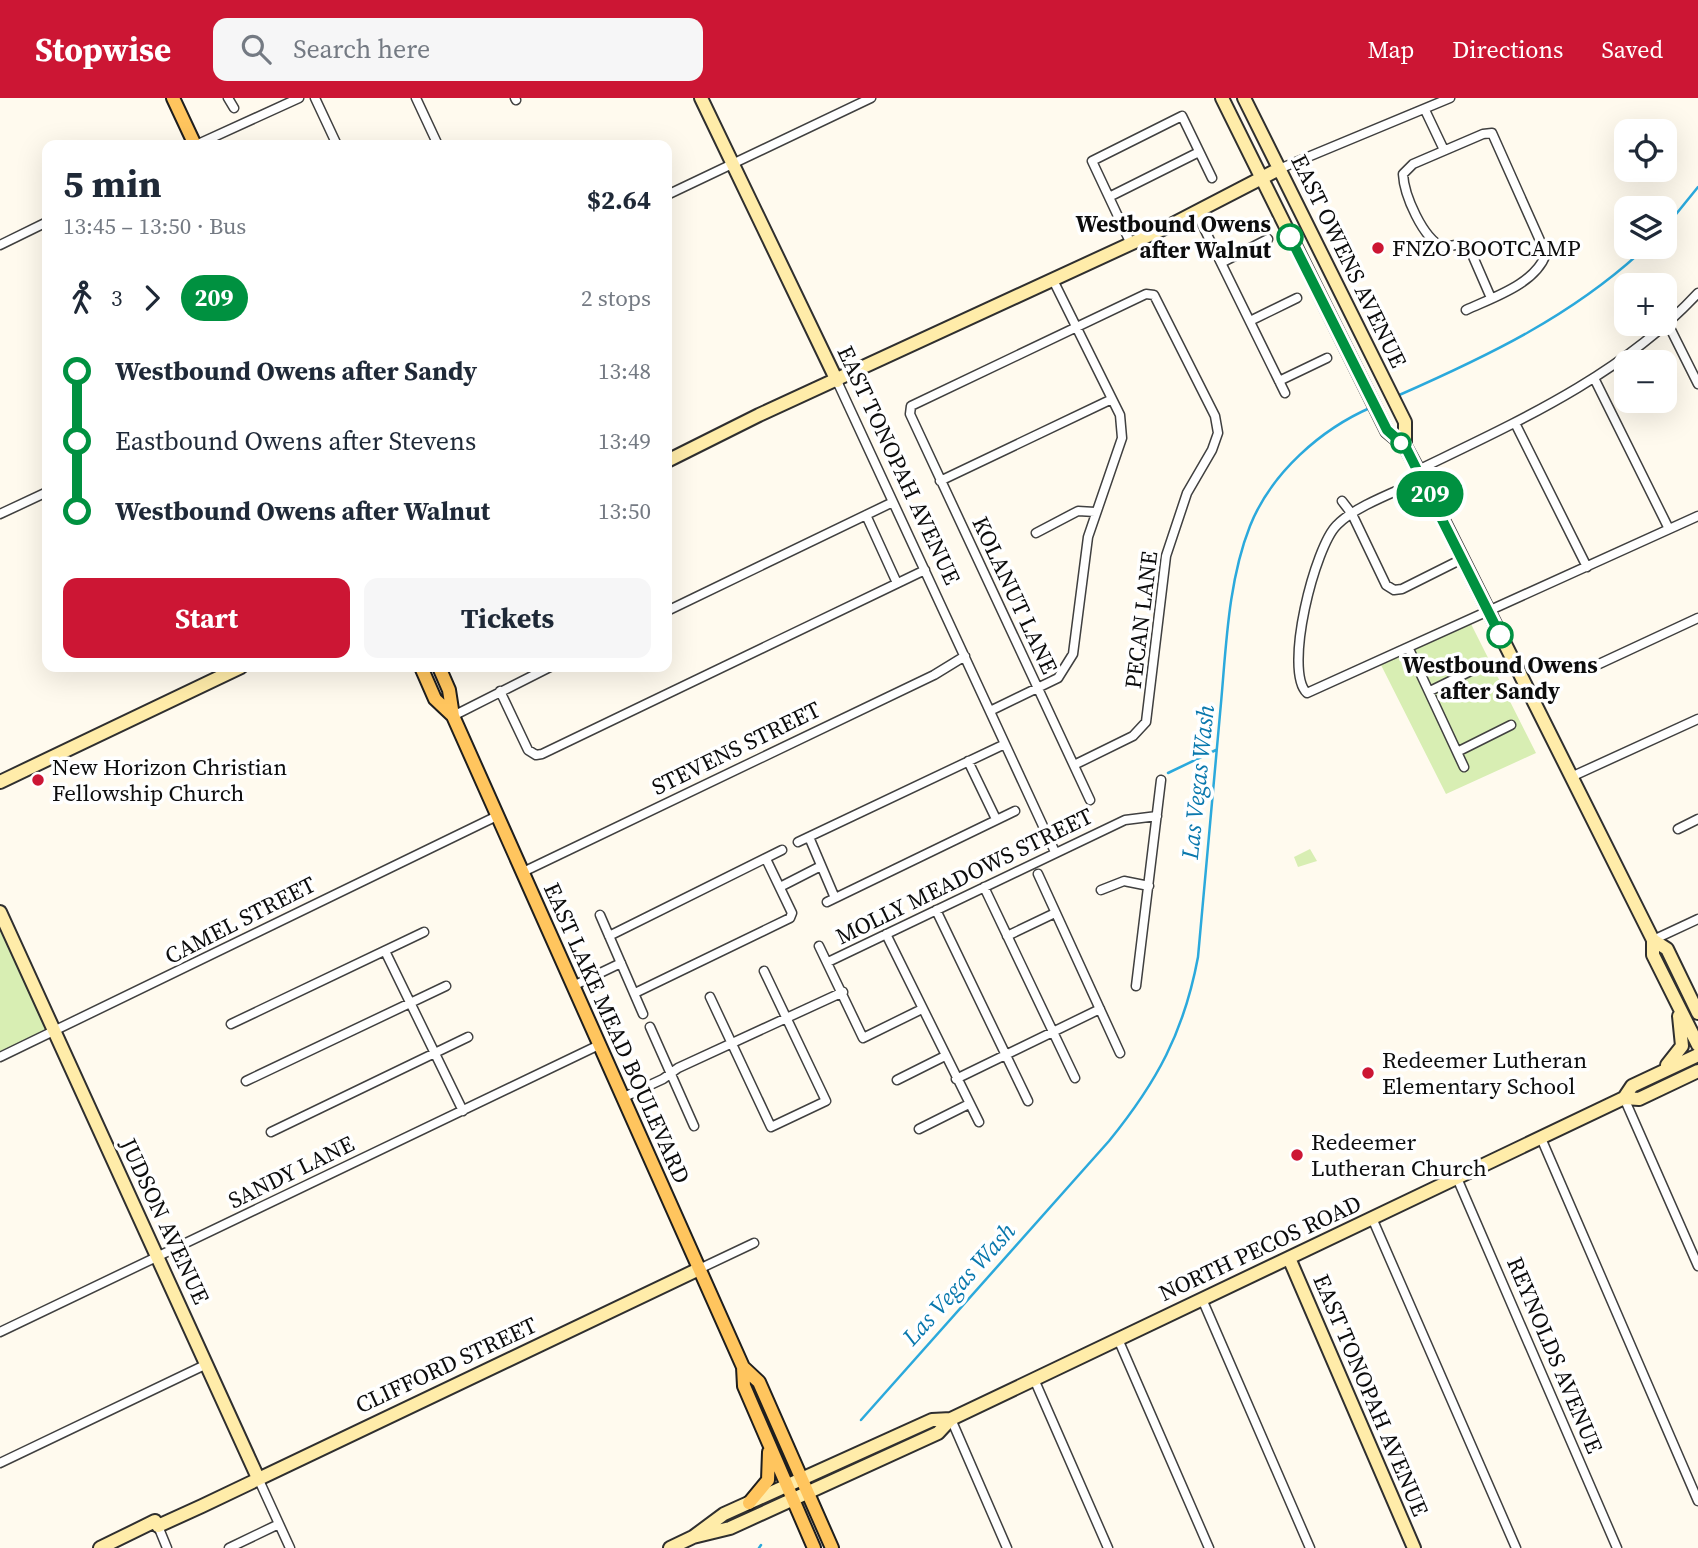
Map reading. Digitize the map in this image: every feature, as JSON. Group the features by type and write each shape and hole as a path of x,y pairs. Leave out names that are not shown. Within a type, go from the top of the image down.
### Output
{"main road":[{"path":"173,98 193,140"},
{"name":"EAST TONOPAH AVENUE","path":"701,98 837,380"},
{"name":"EAST OWENS AVENUE","path":"1222,98 1358,375 1387,430 1405,446 1420,475 1653,940 1653,955 1698,1045"},
{"name":"EAST OWENS AVENUE","path":"1244,98 1405,422 1405,446"},
{"path":"672,459 1131,244 1279,169"},
{"path":"0,782 231,672"},
{"name":"EAST LAKE MEAD BOULEVARD","path":"423,672 435,699 453,716"},
{"name":"EAST LAKE MEAD BOULEVARD","path":"441,672 449,690 453,716 743,1367 744,1386 814,1548"},
{"name":"JUDSON AVENUE","path":"0,912 258,1478"},
{"name":"EAST OWENS AVENUE","path":"1653,940 1667,949 1698,1013"},
{"path":"1657,1074 1677,1056 1682,1046 1676,1000"},
{"name":"NORTH PECOS ROAD","path":"1625,1098 1632,1086 1698,1055"},
{"name":"NORTH PECOS ROAD","path":"693,1537 730,1528 938,1433 951,1419 1372,1218 1625,1098 1639,1099 1698,1071"},
{"name":"EAST TONOPAH AVENUE","path":"1289,1258 1414,1548"},
{"name":"CLIFFORD STREET","path":"100,1548 258,1478 699,1269"},
{"name":"EAST LAKE MEAD BOULEVARD","path":"743,1367 759,1382 832,1548"},
{"name":"NORTH PECOS ROAD","path":"670,1548 693,1537 724,1514 932,1420 951,1419"},
{"path":"748,1503 768,1480 769,1444"}],"street":[{"path":"228,98 234,108"},
{"path":"206,140 299,98"},
{"path":"315,98 335,140"},
{"path":"416,98 437,140"},
{"path":"672,193 871,98"},
{"path":"1279,169 1450,98"},
{"path":"1425,110 1444,150"},
{"path":"1131,244 1092,161 1182,116 1212,178"},
{"path":"1466,310 1491,298 1534,274 1541,268 1546,254 1492,133 1444,150 1407,168 1403,174 1403,185 1430,239 1443,247 1462,244 1472,253 1491,298"},
{"path":"1109,197 1199,152"},
{"path":"1196,212 1285,393"},
{"path":"0,245 42,224"},
{"path":"1221,262 1268,239"},
{"path":"990,712 1058,678 1073,654 1082,573 1095,512 1122,438 1120,415 1053,280"},
{"path":"1677,313 1698,293"},
{"name":"PECAN LANE","path":"1074,765 1133,736 1146,722 1166,556 1186,493 1212,450 1218,433 1215,415 1154,295 1146,294 1076,326"},
{"path":"1250,321 1297,299"},
{"name":"KOLANUT LANE","path":"1076,326 911,407 911,421 1090,800"},
{"path":"1649,336 1594,379 1352,514 1331,531 1323,546 1304,614 1298,677 1307,693 1698,516"},
{"path":"1674,336 1698,384"},
{"path":"1279,381 1327,358"},
{"path":"1594,379 1669,529"},
{"name":"EAST TONOPAH AVENUE","path":"837,380 1055,852"},
{"path":"940,481 1112,399"},
{"path":"1515,423 1587,567"},
{"path":"0,514 42,494"},
{"path":"1342,501 1352,514 1386,585 1394,590 1462,559"},
{"path":"672,609 893,502"},
{"path":"1036,533 1078,511 1095,512"},
{"path":"866,515 897,583"},
{"path":"500,691 528,750 536,755 925,570"},
{"path":"1598,664 1698,618"},
{"path":"1409,649 1459,751 1464,767"},
{"name":"STEVENS STREET","path":"523,872 934,675 965,656"},
{"path":"1430,691 1483,665"},
{"path":"453,716 540,672"},
{"path":"1571,777 1698,719"},
{"path":"1459,751 1511,725"},
{"path":"798,842 1005,744"},
{"path":"968,761 996,819"},
{"path":"1136,986 1161,780"},
{"path":"809,837 831,900 1015,811"},
{"name":"CAMEL STREET","path":"0,1057 497,816"},
{"name":"MOLLY MEADOWS STREET","path":"922,1009 863,1038 828,962 1125,820 1157,816"},
{"path":"1678,828 1698,819"},
{"path":"609,936 782,850"},
{"path":"635,993 790,918 792,913 766,859"},
{"path":"780,887 821,866"},
{"path":"1038,874 1120,1053"},
{"path":"1101,890 1124,881 1149,886"},
{"path":"984,887 1075,1078"},
{"path":"936,910 1028,1101"},
{"path":"1007,936 1055,913"},
{"path":"600,915 643,1014"},
{"path":"1653,940 1698,919"},
{"path":"231,1024 424,932"},
{"path":"886,934 979,1122"},
{"path":"819,946 828,962"},
{"path":"385,951 463,1111"},
{"path":"573,986 621,963"},
{"path":"710,997 771,1128 826,1101 764,971"},
{"path":"246,1081 446,986"},
{"path":"622,1098 671,1075 678,1068 843,992"},
{"path":"956,1079 1100,1009"},
{"path":"650,1027 694,1126"},
{"path":"271,1132 468,1037"},
{"name":"SANDY LANE","path":"0,1332 599,1045"},
{"path":"897,1080 945,1056"},
{"path":"1625,1098 1698,1266"},
{"path":"919,1129 969,1104"},
{"path":"1541,1138 1698,1501"},
{"name":"REYNOLDS AVENUE","path":"1457,1178 1617,1548"},
{"path":"1372,1218 1516,1548"},
{"name":"CLIFFORD STREET","path":"699,1269 754,1243"},
{"path":"1202,1299 1310,1548"},
{"path":"1118,1339 1209,1548"},
{"path":"0,1464 207,1364"},
{"path":"1034,1379 1108,1548"},
{"path":"951,1419 1007,1548"},
{"name":"JUDSON AVENUE","path":"258,1478 290,1548"},
{"path":"156,1524 167,1548"},
{"path":"229,1548 279,1524"}],"green space":[{"path":"1471,624 1536,753 1446,794 1381,665"},
{"path":"1310,849 1317,861 1298,867 1294,857"},
{"path":"0,912 55,1031 0,1057"}],"waterway":[{"name":"Las Vegas Wash","path":"1677,213 1698,187"},
{"name":"Las Vegas Wash","path":"1397,396 1529,332 1590,293 1632,259"},
{"name":"Las Vegas Wash","path":"861,1420 1109,1141 1155,1077 1185,1009 1198,957 1229,619 1242,548 1259,507 1284,471 1334,427 1372,407"},
{"path":"1168,773 1216,750"}],"bus line":[{"name":"209","path":"1290,237 1387,430 1405,446 1500,635"}],"place":[{"name":"Westbound Owens after Walnut","path":"1290,237"},
{"name":"FNZO BOOTCAMP","path":"1378,248"},
{"name":"Westbound Owens after Sandy","path":"1500,635"},
{"name":"New Horizon Christian Fellowship Church","path":"38,780"},
{"name":"Redeemer Lutheran Elementary School","path":"1368,1073"},
{"name":"Redeemer Lutheran Church","path":"1297,1155"}]}
